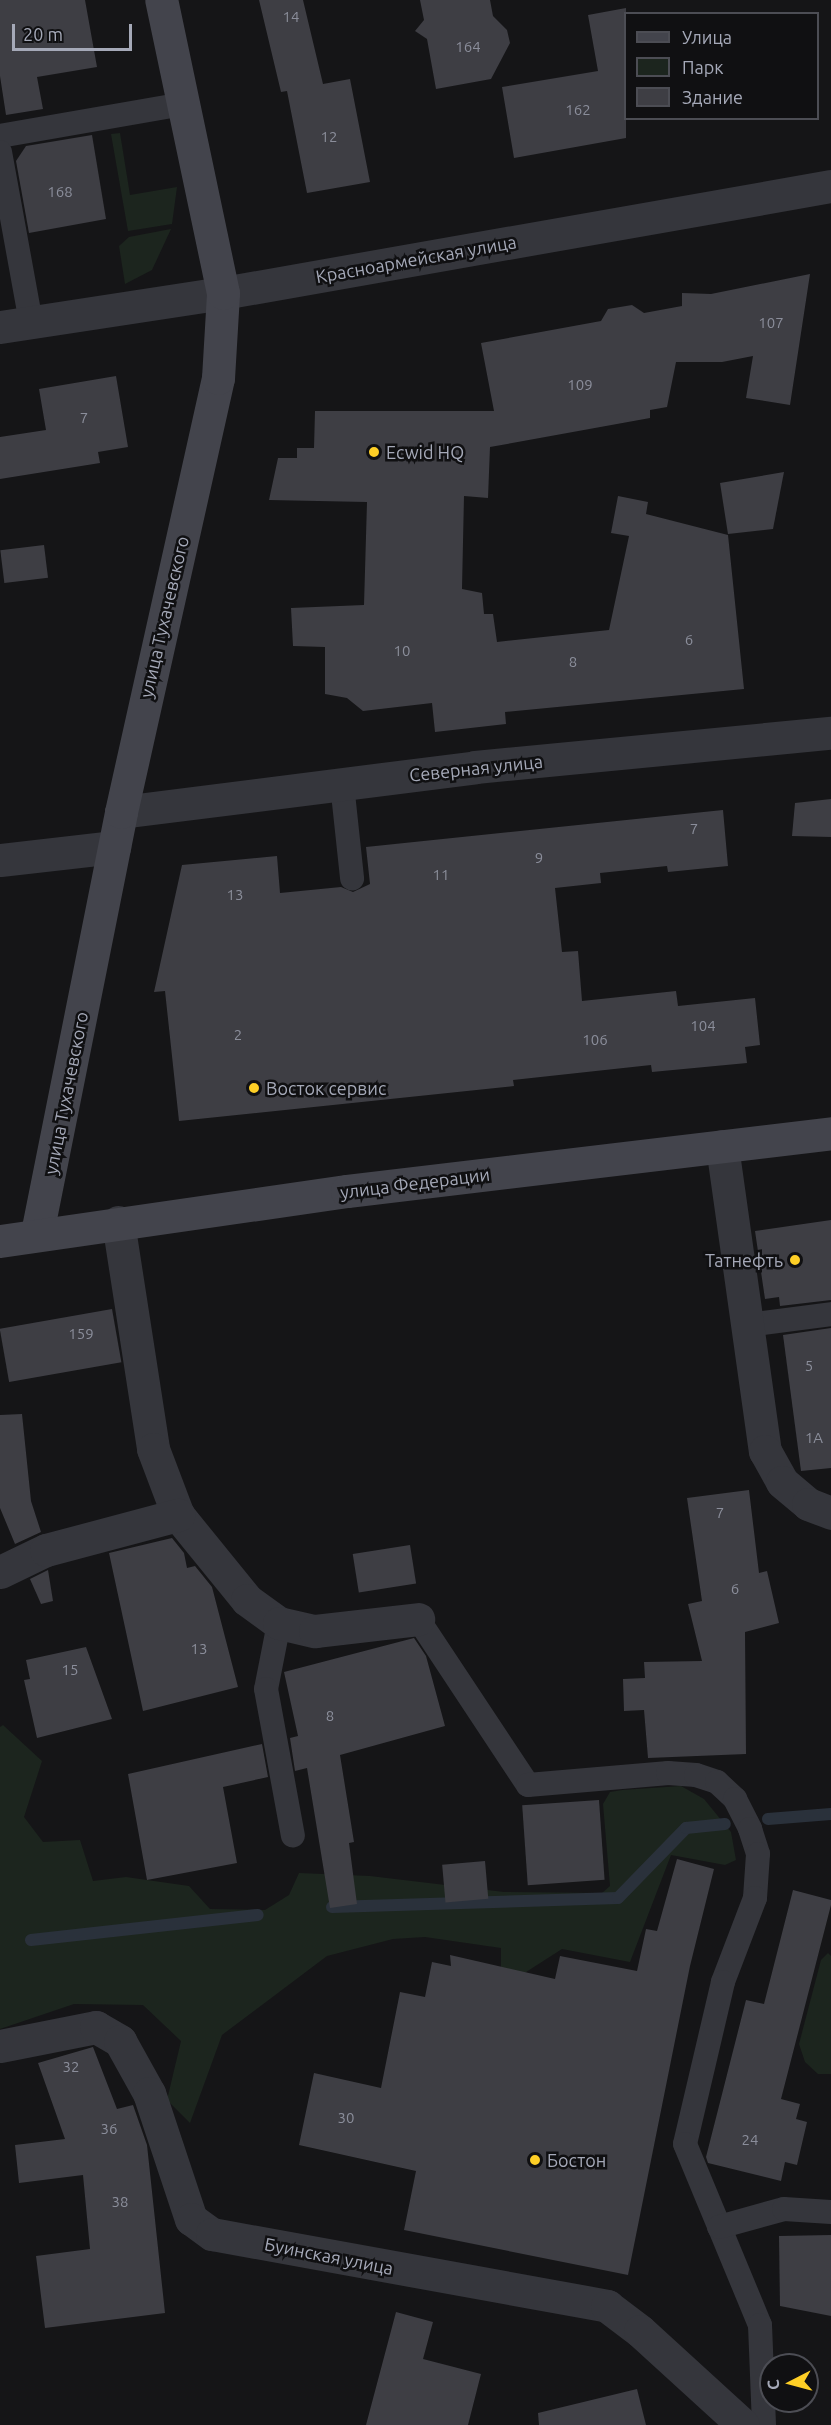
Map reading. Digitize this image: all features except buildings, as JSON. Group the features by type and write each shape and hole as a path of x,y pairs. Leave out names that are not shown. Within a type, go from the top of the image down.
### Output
{"street":[{"name":"улица Тухачевского","path":"37,1233 121,812 218,378 223,293 161,0"},
{"name":"Красноармейская улица","path":"15,325 223,293 831,186"},
{"name":"Северная улица","path":"121,812 342,784 831,733"},
{"path":"0,860 114,847"},
{"name":"улица Федерации","path":"0,1241 37,1233 118,1222 831,1133"},
{"path":"722,1146 765,1450 782,1482 808,1504 831,1513"},
{"path":"118,1222 153,1449 178,1515 247,1600 279,1623 315,1631 418,1619"},
{"path":"0,1572 46,1550 178,1515"},
{"name":"Буинская улица","path":"0,2046 96,2027 120,2041 149,2093 191,2219 212,2234 607,2306 640,2331 743,2425"}],"lane":[{"path":"0,136 183,104"},
{"path":"0,152 15,325"},
{"path":"342,784 352,878"},
{"path":"748,1325 831,1314"},
{"path":"418,1619 528,1785 668,1773 696,1775 717,1782 735,1799 750,1829 758,1854 755,1898 723,1982 685,2144 760,2325 764,2425"},
{"path":"279,1623 266,1689 293,1836"},
{"path":"719,2227 784,2209 831,2212"}],"green space":[{"path":"120,133 130,195 177,187 172,224 128,231 111,134"},
{"path":"171,229 152,270 125,284 119,246 129,237"},
{"path":"3,1725 42,1761 24,1817 43,1842 80,1840 93,1881 126,1877 189,1886 210,1909 265,1910 289,1895 299,1873 370,1876 504,1892 602,1893 610,1886 603,1804 610,1792 622,1790 681,1786 704,1799 731,1832 736,1860 725,1865 671,1855 630,1962 562,1949 523,1974 501,1970 501,1948 425,1937 393,1939 327,1956 222,2035 190,2123 167,2100 181,2041 143,2005 74,2004 0,2029 0,1727"},
{"path":"828,1953 831,1956 831,2074 818,2074 805,2062 799,2044 821,1960"}],"waterway":[{"path":"768,1819 831,1814"},
{"path":"332,1907 618,1898 686,1828 725,1824"},
{"path":"31,1940 258,1915"}],"place":[{"name":"Ecwid HQ","path":"374,452"},
{"name":"Восток сервис","path":"254,1088"},
{"name":"Татнефть","path":"795,1260"},
{"name":"Бостон","path":"535,2160"}]}
